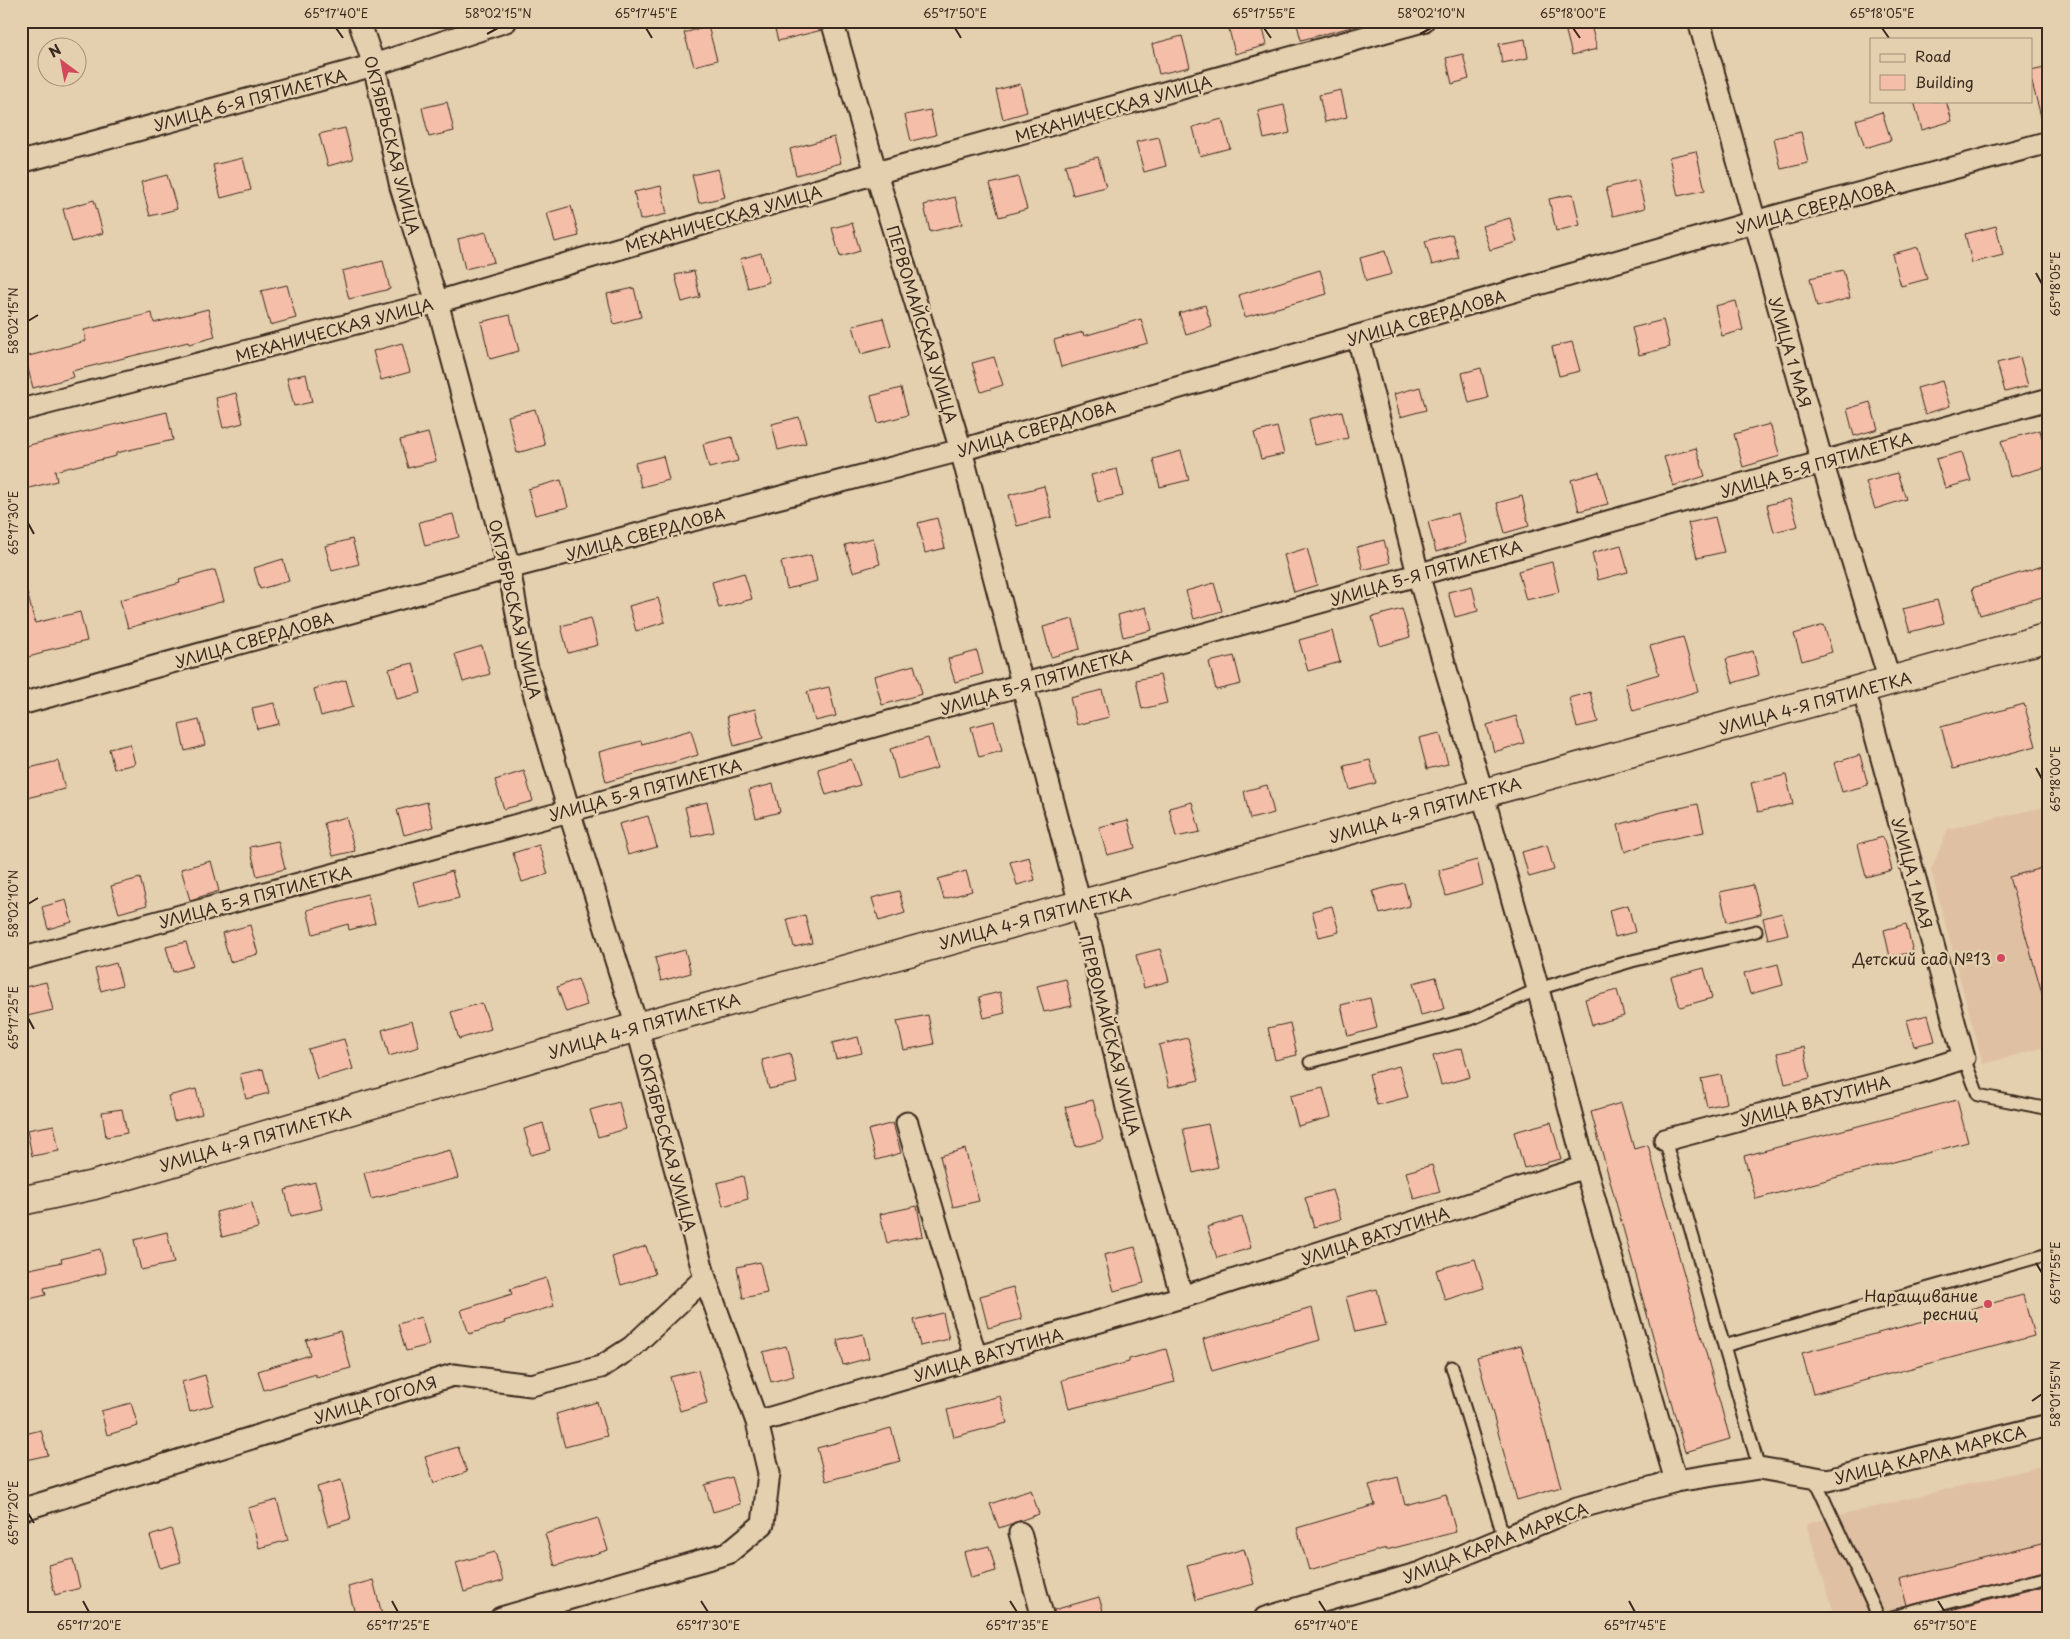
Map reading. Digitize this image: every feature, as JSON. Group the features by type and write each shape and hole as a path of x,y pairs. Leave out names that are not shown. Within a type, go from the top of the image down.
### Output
{"street":[{"name":"ОКТЯБРЬСКАЯ УЛИЦА","path":"359,21 374,65 401,187 437,302 509,568 526,665 569,811 637,1026 705,1278 758,1422"},
{"name":"УЛИЦА 6-Я ПЯТИЛЕТКА","path":"21,162 374,65 506,21"},
{"name":"ПЕРВОМАЙСКАЯ УЛИЦА","path":"832,21 876,174 961,450 1092,950 1127,1108 1182,1297"},
{"name":"МЕХАНИЧЕСКАЯ УЛИЦА","path":"21,410 437,302 876,174 1423,21"},
{"name":"УЛИЦА 1 МАЯ","path":"1699,21 1822,462 1890,681"},
{"name":"УЛИЦА СВЕРДЛОВА","path":"21,704 509,568 961,450 1754,222 2049,142"},
{"path":"1358,337 1418,574 1538,989 1585,1167 1676,1482"},
{"name":"УЛИЦА 5-Я ПЯТИЛЕТКА","path":"21,959 569,811 2049,399"},
{"name":"УЛИЦА 4-Я ПЯТИЛЕТКА","path":"21,1201 94,1185 637,1026 1079,906 1482,792 2049,637"},
{"name":"УЛИЦА 1 МАЯ","path":"1863,689 1964,1058"},
{"name":"УЛИЦА ВАТУТИНА","path":"1665,1140 1914,1074 1964,1058"},
{"path":"907,1124 976,1358"},
{"name":"УЛИЦА ВАТУТИНА","path":"758,1422 1182,1297 1585,1167"},
{"name":"УЛИЦА ГОГОЛЯ","path":"21,1510 453,1375 531,1385 601,1367 632,1347 705,1278"},
{"path":"500,1618 728,1553 763,1524 769,1473 758,1422"},
{"name":"УЛИЦА КАРЛА МАРКСА","path":"1265,1618 1420,1573 1577,1508 1676,1482 1759,1468 1828,1480 2049,1425"},
{"path":"1020,1532 1043,1618"}],"lane":[{"path":"1310,1062 1471,1019 1538,989 1632,961 1756,931"},
{"path":"1964,1058 1978,1095 2049,1109"},
{"path":"1665,1140 1759,1468"},
{"path":"1724,1346 2049,1254"},
{"path":"1452,1367 1504,1538"},
{"path":"1814,1478 1879,1618"},
{"path":"1888,1618 2049,1576"}],"shaded area":[{"name":"Детский сад №13","path":"2049,806 2049,1046 1983,1064 1931,870 1948,829"},
{"path":"2042,1466 2049,1493 2049,1618 1836,1618 1806,1524"}],"building":[{"path":"773,21 820,21 822,30 778,41"},
{"path":"1261,21 1267,45 1235,54 1229,29"},
{"path":"1296,21 1351,21 1352,27 1301,40"},
{"path":"1576,21 1590,21 1597,49 1572,55 1564,24"},
{"path":"708,26 717,60 694,66 684,33"},
{"path":"1182,36 1190,67 1159,74 1152,44"},
{"path":"1525,39 1528,58 1502,63 1499,44"},
{"path":"1463,54 1469,79 1452,84 1446,58"},
{"path":"2049,67 2049,123 2043,124 2032,83 2032,71"},
{"path":"1020,84 1027,112 1003,119 996,90"},
{"path":"1341,90 1347,117 1325,122 1319,95"},
{"path":"447,102 454,131 429,137 422,108"},
{"path":"1914,102 1946,102 1952,121 1922,130"},
{"path":"1284,105 1290,133 1264,139 1258,111"},
{"path":"930,110 936,135 911,141 905,115"},
{"path":"1882,112 1891,140 1865,148 1856,120"},
{"path":"1222,119 1230,148 1200,156 1193,127"},
{"path":"345,128 353,159 328,166 319,134"},
{"path":"1801,132 1808,163 1781,169 1774,138"},
{"path":"834,137 841,163 796,175 790,149"},
{"path":"1159,137 1166,166 1144,172 1136,142"},
{"path":"1696,151 1705,190 1678,196 1669,157"},
{"path":"1098,157 1106,187 1073,195 1065,165"},
{"path":"243,158 251,190 221,198 213,165"},
{"path":"718,169 725,197 699,203 692,175"},
{"path":"167,175 177,209 150,216 141,182"},
{"path":"1018,177 1027,209 999,217 990,184"},
{"path":"1638,180 1645,208 1613,216 1606,188"},
{"path":"661,186 667,214 640,220 634,192"},
{"path":"1573,194 1580,225 1556,231 1549,199"},
{"path":"955,197 962,224 930,232 924,205"},
{"path":"94,200 103,233 72,242 63,209"},
{"path":"571,206 579,236 555,242 547,213"},
{"path":"1510,218 1517,242 1490,250 1482,226"},
{"path":"852,223 860,251 840,257 832,228"},
{"path":"1996,226 2003,255 1972,263 1965,234"},
{"path":"486,232 494,262 465,269 458,239"},
{"path":"1452,234 1459,258 1432,265 1425,241"},
{"path":"1918,247 1927,279 1901,286 1892,254"},
{"path":"1385,251 1392,274 1366,281 1360,258"},
{"path":"761,253 769,282 748,288 740,259"},
{"path":"383,261 390,289 349,299 342,271"},
{"path":"1320,270 1327,294 1245,317 1239,295"},
{"path":"1843,270 1850,298 1817,307 1810,278"},
{"path":"694,271 700,297 682,302 675,275"},
{"path":"287,285 296,318 270,325 261,291"},
{"path":"634,288 641,317 614,324 607,294"},
{"path":"1736,301 1743,330 1722,336 1715,306"},
{"path":"1205,305 1212,327 1186,335 1179,313"},
{"path":"208,309 215,337 72,371 74,377 33,388 25,357 86,341 84,330 152,313 154,323"},
{"path":"510,315 519,351 490,359 481,322"},
{"path":"883,318 891,346 861,354 853,326"},
{"path":"1141,319 1148,343 1061,367 1054,340 1083,332 1084,336"},
{"path":"1663,320 1670,347 1639,355 1632,328"},
{"path":"1572,342 1580,371 1559,376 1552,347"},
{"path":"402,343 410,372 381,380 373,351"},
{"path":"994,357 1003,385 981,392 972,363"},
{"path":"2020,357 2028,386 2005,392 1997,363"},
{"path":"1481,368 1488,398 1469,403 1462,373"},
{"path":"306,374 312,402 294,406 287,378"},
{"path":"1942,381 1950,406 1925,414 1917,388"},
{"path":"1420,387 1426,410 1400,417 1394,394"},
{"path":"901,388 908,415 878,423 871,396"},
{"path":"236,393 243,423 223,428 216,398"},
{"path":"1870,402 1878,429 1854,436 1847,409"},
{"path":"535,409 545,445 517,453 508,416"},
{"path":"1342,411 1348,438 1315,445 1309,419"},
{"path":"167,412 173,440 116,453 116,456 55,471 57,481 21,490 21,447"},
{"path":"799,417 806,443 778,450 772,424"},
{"path":"1770,424 1780,456 1743,467 1734,434"},
{"path":"1277,427 1284,454 1261,459 1254,433"},
{"path":"2040,430 2049,466 2010,477 2001,441"},
{"path":"428,433 436,461 408,468 400,440"},
{"path":"732,437 738,461 709,468 703,444"},
{"path":"1696,448 1705,476 1673,486 1664,457"},
{"path":"1181,451 1189,480 1160,487 1153,459"},
{"path":"1962,452 1971,481 1945,488 1936,459"},
{"path":"663,456 669,480 641,487 635,463"},
{"path":"1117,469 1123,496 1098,502 1091,475"},
{"path":"1599,472 1608,504 1579,511 1571,480"},
{"path":"1897,473 1906,499 1875,509 1866,482"},
{"path":"561,480 568,507 535,515 528,489"},
{"path":"1044,486 1052,517 1017,526 1009,495"},
{"path":"1522,496 1529,526 1505,533 1497,503"},
{"path":"1790,499 1798,526 1774,532 1767,505"},
{"path":"1458,513 1466,543 1436,552 1428,522"},
{"path":"453,514 459,537 425,546 419,522"},
{"path":"1715,517 1724,552 1697,558 1688,523"},
{"path":"937,518 945,548 925,553 918,523"},
{"path":"873,538 880,564 853,572 845,545"},
{"path":"352,539 359,564 332,571 325,546"},
{"path":"1384,540 1390,563 1363,570 1357,547"},
{"path":"1621,545 1628,572 1598,580 1592,553"},
{"path":"1307,548 1317,585 1294,592 1284,555"},
{"path":"811,555 817,581 787,589 781,562"},
{"path":"283,559 289,581 260,589 254,568"},
{"path":"1552,562 1559,592 1526,600 1518,571"},
{"path":"2049,564 2049,595 1980,615 1972,588"},
{"path":"215,570 224,601 128,628 120,600 180,583 179,580"},
{"path":"744,573 752,599 719,608 712,582"},
{"path":"1214,583 1222,611 1194,619 1186,591"},
{"path":"1472,586 1478,611 1455,617 1448,592"},
{"path":"27,592 35,623 80,612 87,641 43,651 43,653 21,659 21,593"},
{"path":"658,598 665,622 636,631 629,606"},
{"path":"1937,600 1944,623 1910,632 1903,609"},
{"path":"1146,607 1152,630 1123,637 1118,615"},
{"path":"1402,609 1410,637 1380,646 1372,617"},
{"path":"591,618 598,645 568,653 561,626"},
{"path":"1073,619 1080,649 1051,657 1043,627"},
{"path":"1824,625 1832,652 1802,661 1794,634"},
{"path":"1332,631 1340,662 1308,671 1299,640"},
{"path":"1683,637 1698,691 1633,711 1625,684 1659,674 1650,646"},
{"path":"482,646 490,674 463,682 455,654"},
{"path":"977,651 983,674 955,682 948,659"},
{"path":"1753,651 1759,675 1733,683 1726,659"},
{"path":"1234,656 1241,684 1216,690 1209,662"},
{"path":"413,663 421,693 397,699 389,669"},
{"path":"914,665 922,694 882,705 874,676"},
{"path":"1160,675 1167,703 1142,709 1136,680"},
{"path":"346,680 353,707 321,716 314,689"},
{"path":"829,687 836,716 815,721 807,692"},
{"path":"1102,690 1109,717 1077,725 1070,698"},
{"path":"1590,692 1598,722 1577,727 1569,698"},
{"path":"274,703 279,724 257,729 252,708"},
{"path":"2024,704 2036,746 1953,769 1941,727"},
{"path":"755,709 763,738 734,746 727,716"},
{"path":"1516,716 1524,743 1494,752 1487,725"},
{"path":"199,720 205,745 185,751 179,725"},
{"path":"994,721 1002,751 979,757 971,727"},
{"path":"691,730 698,755 606,782 599,752 641,741 642,744"},
{"path":"1440,733 1448,764 1427,769 1419,738"},
{"path":"928,738 937,768 898,779 890,749"},
{"path":"130,744 135,764 114,769 109,749"},
{"path":"1860,755 1868,785 1842,792 1834,763"},
{"path":"851,759 860,785 826,795 818,769"},
{"path":"1370,760 1376,783 1350,790 1344,766"},
{"path":"58,761 65,789 26,798 21,770"},
{"path":"524,771 533,801 504,809 495,780"},
{"path":"1786,775 1793,804 1758,812 1751,783"},
{"path":"773,784 780,812 756,818 749,790"},
{"path":"1267,785 1274,813 1250,819 1244,791"},
{"path":"427,802 433,827 404,835 397,810"},
{"path":"707,802 714,832 692,837 685,807"},
{"path":"1192,802 1200,832 1176,837 1169,808"},
{"path":"1698,804 1704,832 1646,844 1625,852 1618,825"},
{"path":"648,816 657,847 628,855 619,824"},
{"path":"346,817 355,851 333,856 324,823"},
{"path":"1128,820 1135,848 1107,855 1099,827"},
{"path":"1883,837 1892,870 1866,877 1858,844"},
{"path":"278,841 285,869 257,876 250,847"},
{"path":"539,845 548,874 522,882 513,853"},
{"path":"1547,845 1554,870 1529,877 1522,852"},
{"path":"1029,857 1035,880 1017,885 1010,862"},
{"path":"1477,860 1483,885 1446,896 1439,870"},
{"path":"211,861 219,891 190,900 181,869"},
{"path":"2049,866 2049,999 2044,1000 2009,877"},
{"path":"452,871 459,898 420,908 413,882"},
{"path":"966,871 972,891 944,899 938,879"},
{"path":"140,878 147,905 119,913 111,886"},
{"path":"1404,883 1410,906 1380,914 1373,891"},
{"path":"1753,885 1761,914 1727,922 1720,892"},
{"path":"899,891 905,913 879,921 872,898"},
{"path":"367,894 375,923 349,930 348,924 313,934 307,910"},
{"path":"66,900 72,922 48,929 42,907"},
{"path":"1628,905 1635,932 1615,937 1609,910"},
{"path":"1332,906 1339,932 1319,937 1312,911"},
{"path":"1782,913 1788,934 1768,939 1763,918"},
{"path":"805,915 812,943 794,947 787,919"},
{"path":"1906,924 1913,952 1890,957 1884,930"},
{"path":"250,925 258,954 230,962 222,933"},
{"path":"186,942 193,966 173,972 166,947"},
{"path":"1160,949 1169,981 1144,988 1136,955"},
{"path":"685,950 691,973 661,981 655,958"},
{"path":"116,963 122,985 101,991 95,969"},
{"path":"1778,964 1783,985 1750,994 1744,973"},
{"path":"1704,968 1712,998 1680,1007 1671,977"},
{"path":"1436,977 1444,1009 1421,1015 1413,983"},
{"path":"578,979 587,1005 566,1012 557,987"},
{"path":"1066,979 1072,1006 1044,1012 1037,986"},
{"path":"46,982 53,1010 27,1016 21,988"},
{"path":"1617,990 1624,1016 1592,1025 1585,999"},
{"path":"1000,992 1005,1013 984,1018 979,997"},
{"path":"1370,998 1377,1028 1348,1036 1341,1005"},
{"path":"482,1003 491,1029 459,1039 451,1012"},
{"path":"928,1015 934,1044 904,1050 897,1021"},
{"path":"1928,1015 1935,1041 1914,1046 1907,1020"},
{"path":"412,1021 419,1047 389,1056 382,1030"},
{"path":"1290,1023 1297,1055 1275,1060 1268,1028"},
{"path":"858,1037 862,1053 836,1059 832,1043"},
{"path":"1188,1038 1199,1080 1169,1087 1159,1045"},
{"path":"344,1039 353,1069 317,1079 308,1049"},
{"path":"1804,1047 1810,1078 1785,1084 1778,1053"},
{"path":"1462,1048 1470,1077 1441,1085 1433,1056"},
{"path":"790,1053 797,1083 769,1089 762,1060"},
{"path":"1399,1066 1408,1097 1377,1105 1369,1074"},
{"path":"263,1069 269,1093 246,1099 240,1074"},
{"path":"1721,1075 1727,1103 1707,1107 1701,1079"},
{"path":"1323,1088 1331,1117 1298,1126 1290,1096"},
{"path":"196,1089 202,1114 174,1121 168,1096"},
{"path":"1093,1100 1103,1140 1076,1147 1065,1107"},
{"path":"1957,1100 1968,1142 1756,1199 1744,1156"},
{"path":"619,1102 626,1129 598,1137 590,1110"},
{"path":"1621,1103 1634,1149 1648,1145 1730,1439 1685,1452 1591,1112"},
{"path":"122,1109 127,1133 106,1137 102,1112"},
{"path":"1551,1122 1561,1159 1524,1168 1514,1132"},
{"path":"543,1123 550,1150 531,1155 524,1129"},
{"path":"893,1123 901,1153 876,1160 868,1130"},
{"path":"1208,1124 1218,1167 1193,1173 1183,1129"},
{"path":"54,1125 59,1151 32,1156 27,1130"},
{"path":"965,1149 979,1201 953,1207 940,1156"},
{"path":"450,1150 458,1178 371,1199 364,1173"},
{"path":"1432,1165 1440,1192 1414,1199 1406,1172"},
{"path":"743,1176 748,1199 723,1206 717,1183"},
{"path":"315,1182 322,1209 291,1216 285,1190"},
{"path":"1332,1190 1341,1219 1314,1227 1305,1198"},
{"path":"252,1203 258,1228 222,1237 216,1212"},
{"path":"917,1206 923,1236 887,1243 880,1214"},
{"path":"1242,1217 1251,1248 1217,1258 1207,1227"},
{"path":"167,1232 174,1263 141,1270 134,1240"},
{"path":"646,1246 655,1274 621,1285 612,1257"},
{"path":"1135,1247 1144,1283 1114,1291 1104,1255"},
{"path":"100,1249 106,1273 44,1288 46,1295 21,1301 21,1271 62,1262 61,1259"},
{"path":"1475,1259 1484,1288 1445,1300 1436,1270"},
{"path":"760,1262 767,1293 743,1298 737,1267"},
{"path":"546,1278 554,1306 469,1334 461,1310 512,1294 510,1289"},
{"path":"1013,1287 1022,1319 988,1328 980,1296"},
{"path":"1377,1289 1386,1325 1355,1332 1346,1297"},
{"path":"2023,1295 2034,1336 1813,1394 1802,1353"},
{"path":"1312,1308 1320,1340 1212,1371 1203,1339"},
{"path":"943,1313 949,1339 920,1346 914,1320"},
{"path":"421,1317 429,1345 406,1351 398,1324"},
{"path":"340,1331 351,1368 316,1377 316,1374 264,1390 258,1371 310,1355 306,1340"},
{"path":"863,1334 869,1358 843,1365 837,1340"},
{"path":"1521,1345 1561,1487 1517,1500 1477,1357"},
{"path":"786,1346 794,1376 771,1382 763,1352"},
{"path":"1166,1349 1175,1382 1069,1409 1062,1380 1129,1362 1129,1359"},
{"path":"698,1370 707,1403 680,1411 670,1377"},
{"path":"205,1375 213,1405 190,1412 182,1382"},
{"path":"1000,1396 1007,1423 954,1437 947,1410"},
{"path":"597,1402 607,1436 565,1447 556,1414"},
{"path":"131,1403 138,1426 107,1435 101,1411"},
{"path":"891,1428 900,1461 826,1481 817,1448"},
{"path":"41,1430 48,1455 21,1461 21,1435"},
{"path":"458,1447 467,1472 434,1483 425,1457"},
{"path":"732,1477 740,1504 713,1512 705,1485"},
{"path":"1398,1477 1405,1505 1446,1494 1456,1532 1386,1550 1386,1548 1309,1570 1297,1528 1375,1505 1369,1485"},
{"path":"341,1480 351,1519 328,1526 317,1487"},
{"path":"1031,1490 1039,1514 999,1528 990,1504"},
{"path":"277,1500 288,1540 259,1548 248,1508"},
{"path":"598,1518 608,1550 555,1566 545,1534"},
{"path":"171,1529 181,1562 160,1568 150,1536"},
{"path":"2049,1541 2049,1570 1907,1606 1900,1579"},
{"path":"989,1546 996,1571 971,1578 964,1552"},
{"path":"1244,1549 1254,1584 1196,1600 1187,1565"},
{"path":"495,1552 503,1581 464,1592 456,1563"},
{"path":"73,1559 80,1588 55,1595 48,1565"},
{"path":"373,1580 383,1618 356,1618 348,1587"},
{"path":"2049,1585 2049,1618 1919,1618"},
{"path":"1099,1597 1105,1618 1055,1618 1054,1610"}],"place":[{"name":"Детский сад №13","path":"2001,958"},
{"name":"Наращивание ресниц","path":"1988,1304"}]}
